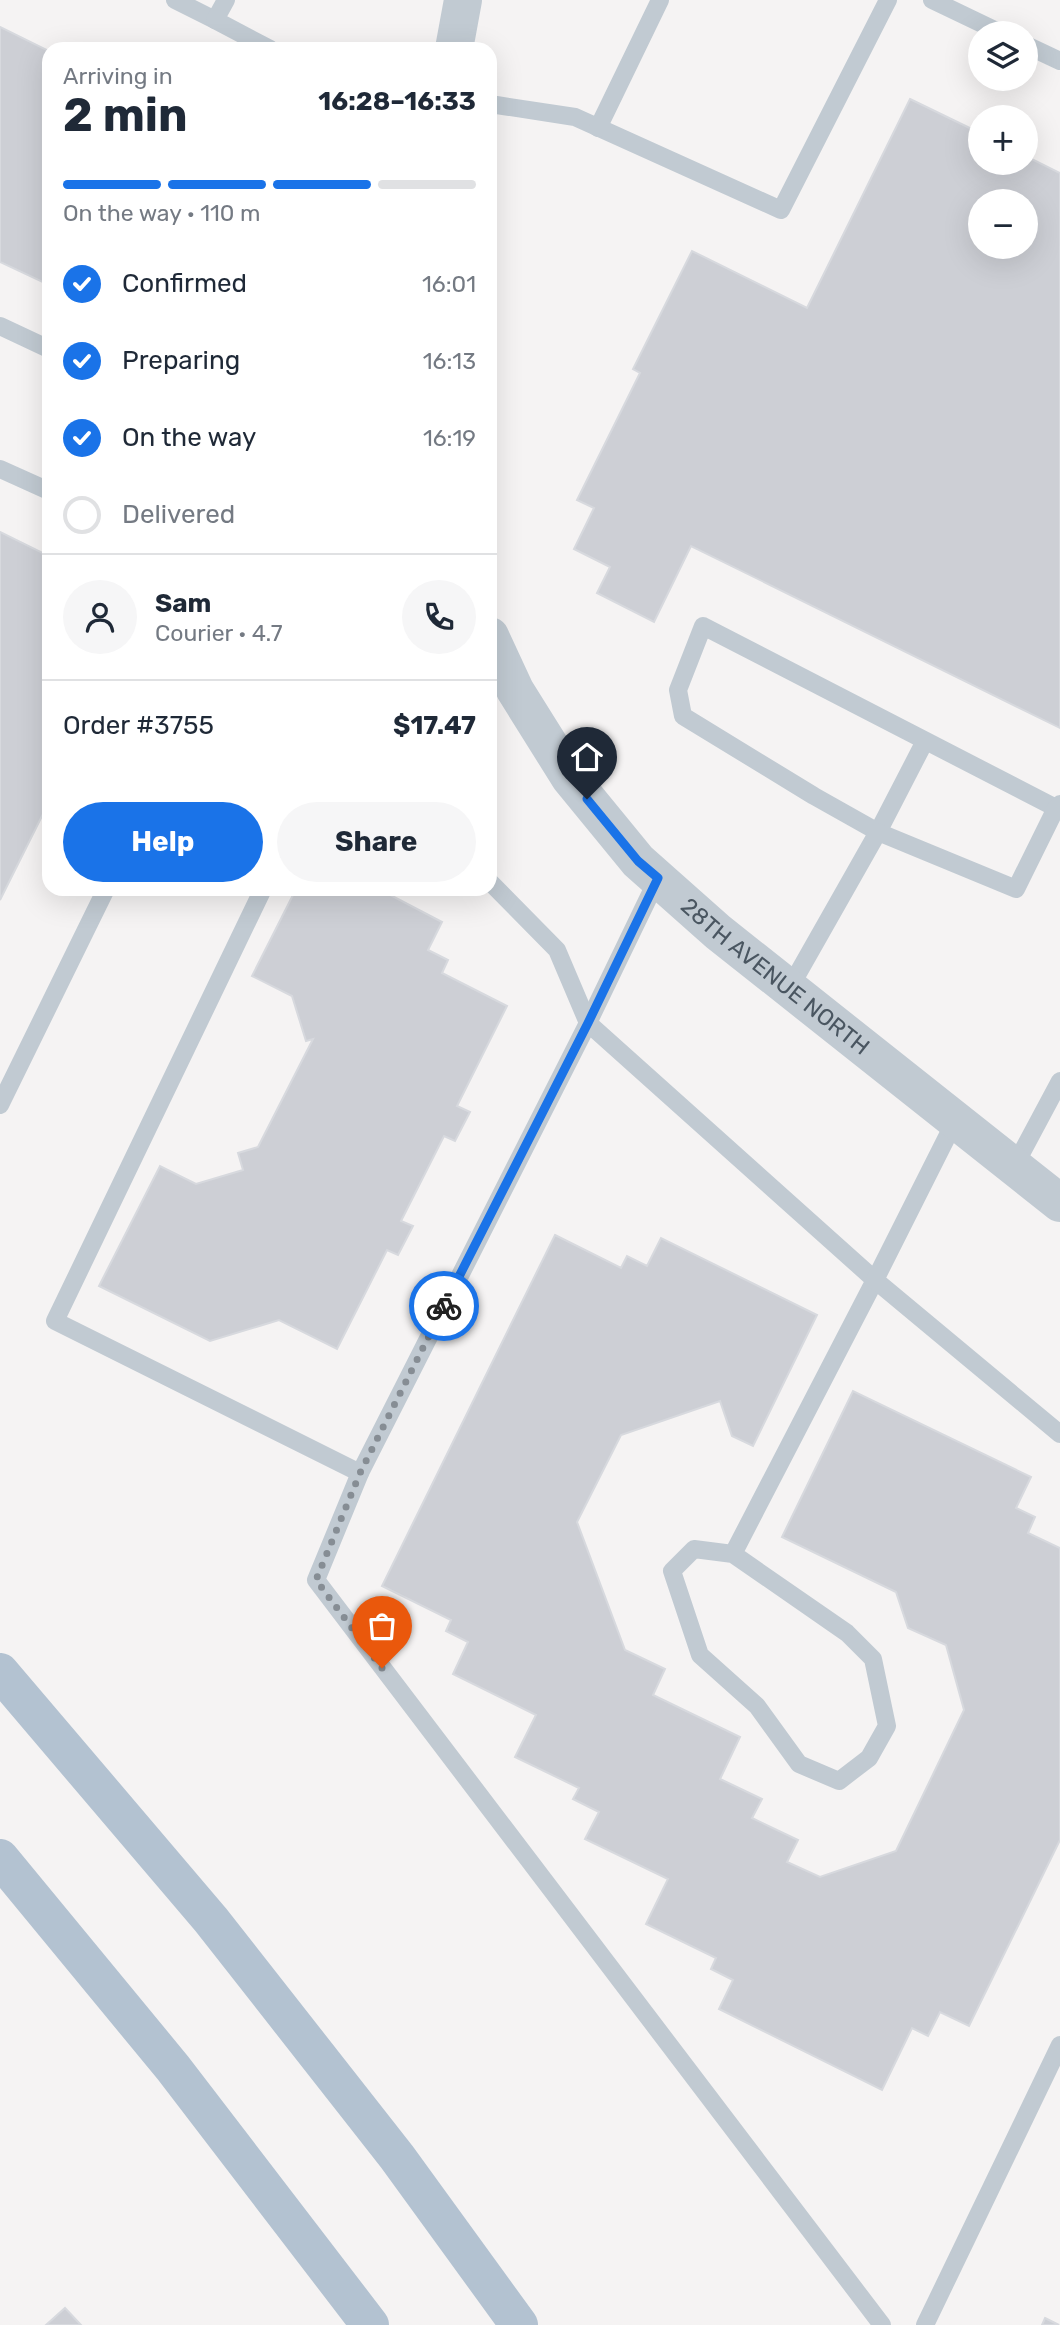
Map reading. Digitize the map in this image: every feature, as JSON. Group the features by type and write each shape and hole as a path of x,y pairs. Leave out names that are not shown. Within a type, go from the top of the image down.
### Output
{"main road":[{"path":"0,1672 219,1930 397,2157 519,2325"},
{"path":"0,1858 173,2068 370,2325"}],"street":[{"path":"455,42 463,0"},
{"name":"28TH AVENUE NORTH","path":"497,651 515,690 570,778 638,861 718,932 1060,1203"}],"lane":[{"path":"175,0 257,42"},
{"path":"215,20 226,0"},
{"path":"598,128 660,0"},
{"path":"497,105 575,117 781,210 888,0"},
{"path":"932,0 976,21"},
{"path":"1038,51 1060,61"},
{"path":"0,326 42,346"},
{"path":"0,469 42,488"},
{"path":"703,626 925,740 1058,806 1016,889 878,832 683,716 678,690 703,626"},
{"path":"789,989 878,832 925,740"},
{"path":"658,878 588,1023 360,1473 316,1580 882,2325"},
{"path":"497,889 557,950 588,1023 875,1280 1060,1434"},
{"path":"0,1105 103,896"},
{"path":"261,896 55,1321 360,1473"},
{"path":"1014,1167 1060,1081"},
{"path":"733,1554 955,1121"},
{"path":"694,1549 733,1554 847,1633 873,1659 887,1726 869,1758 839,1780 799,1764 757,1706 700,1655 672,1571 694,1549"},
{"path":"925,2325 1060,2045"}],"building":[{"path":"0,27 42,48 42,282 0,262"},
{"path":"910,99 968,127 968,175 1038,175 1038,162 1060,173 1060,728 691,546 654,622 597,593 610,567 574,549 594,508 577,500 640,373 633,369 692,251 807,308"},
{"path":"0,532 42,553 42,816 0,900"},
{"path":"292,896 392,896 442,922 428,950 448,960 442,973 507,1006 457,1106 470,1112 455,1141 444,1136 401,1221 413,1226 398,1255 387,1250 337,1349 279,1320 210,1341 99,1286 160,1166 196,1184 243,1170 238,1153 258,1147 313,1039 306,1041 292,996 252,976"},
{"path":"555,1235 621,1268 627,1256 647,1266 661,1238 817,1315 753,1446 732,1436 720,1401 621,1435 577,1522 625,1650 665,1669 653,1695 740,1737 720,1779 762,1799 752,1818 798,1840 787,1862 820,1877 896,1851 964,1710 946,1645 908,1628 896,1592 782,1537 853,1391 1031,1477 1016,1508 1035,1517 1028,1533 1060,1548 1060,1840 969,2026 940,2012 928,2036 912,2028 882,2090 719,2009 733,1980 711,1969 716,1958 646,1924 668,1879 585,1839 599,1812 573,1799 579,1788 515,1757 536,1715 453,1674 468,1642 446,1631 451,1620 382,1586"},
{"path":"65,2308 81,2325 46,2325"},
{"path":"1045,2318 1059,2325 1042,2325"}],"way so far":[{"path":"382,1668 316,1580 360,1473 444,1306"}],"route":[{"path":"444,1306 588,1023 658,878 638,861 587,799"}]}
